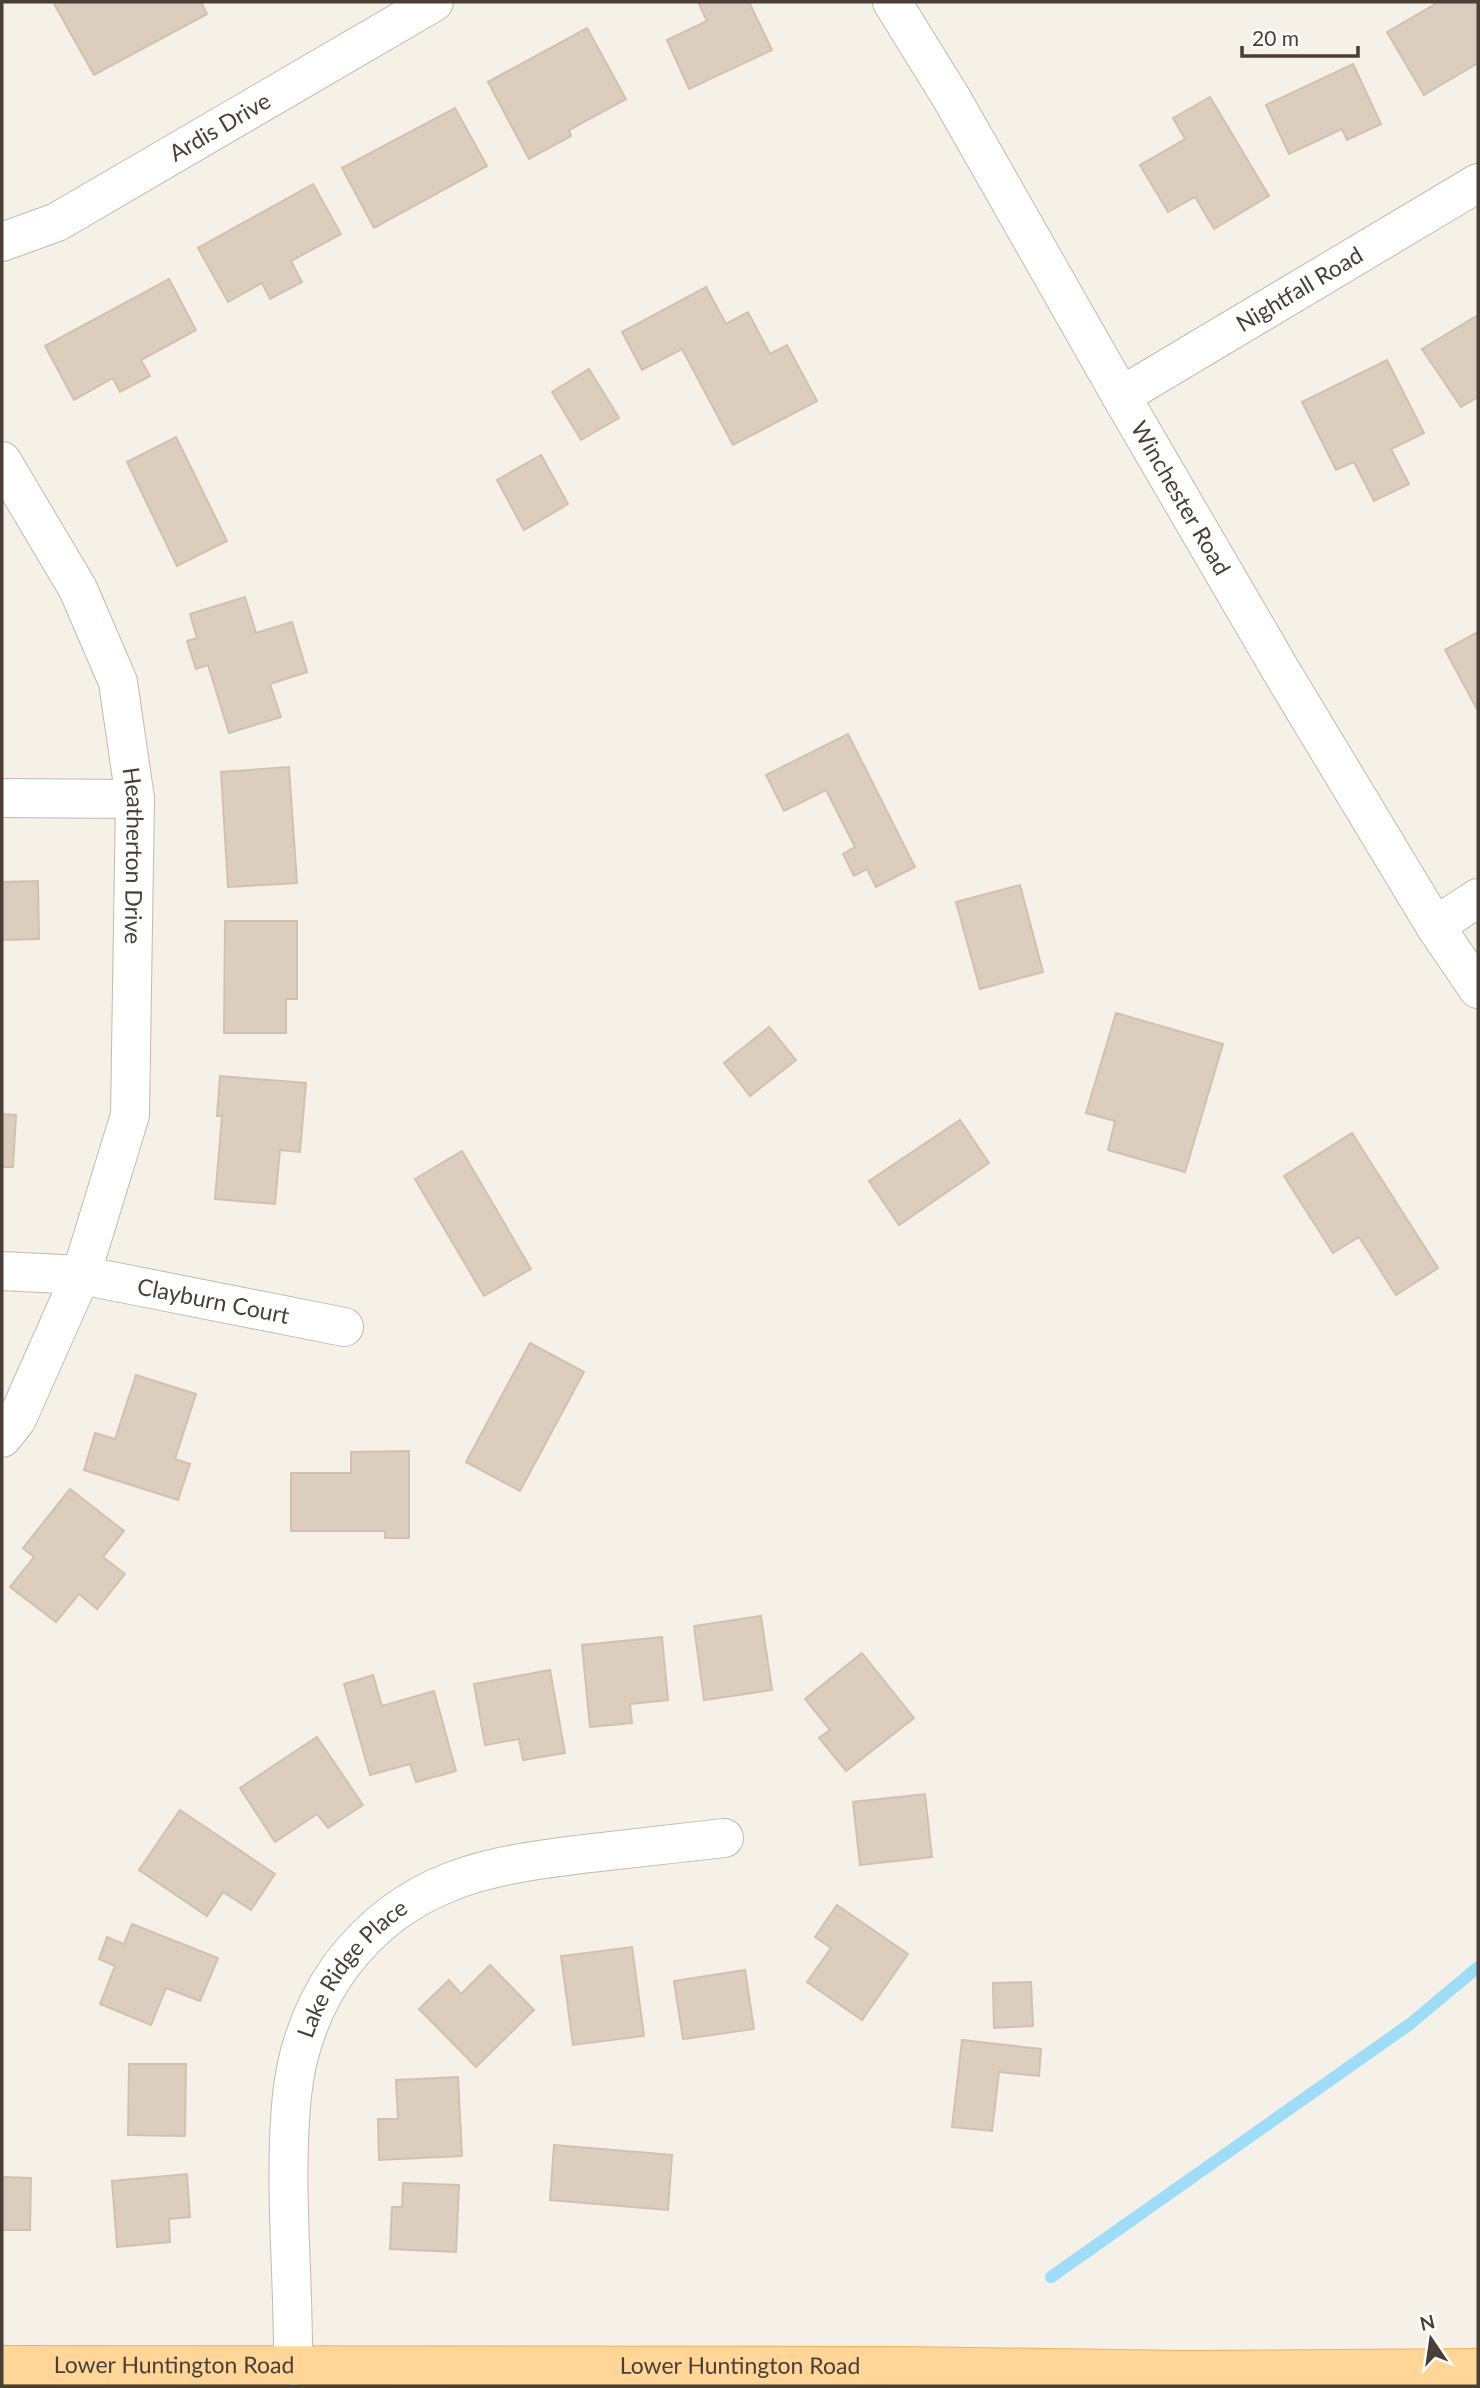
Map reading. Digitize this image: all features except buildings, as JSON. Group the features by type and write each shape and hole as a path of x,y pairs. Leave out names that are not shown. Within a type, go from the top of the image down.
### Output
{"main road":[{"name":"Lower Huntington Road","path":"2,2365 236,2376 311,2372 904,2366 1184,2378 1478,2368"}],"street":[{"name":"Ardis Drive","path":"2,242 57,222 435,2"},
{"name":"Winchester Road","path":"892,2 953,99 1280,669 1435,926 1478,989"},
{"name":"Nightfall Road","path":"1121,396 1478,183"},
{"name":"Heatherton Drive","path":"2,461 78,589 118,681 135,799 130,1115 81,1275 18,1419 2,1438"},
{"path":"2,798 135,799"},
{"path":"1435,926 1478,898"},
{"name":"Clayburn Court","path":"2,1271 81,1275 344,1327"},
{"name":"Lake Ridge Place","path":"311,2372 294,2303 288,2147 292,2092 303,2038 320,2000 360,1941 399,1908 441,1884 480,1870 521,1861 724,1838"}],"waterway":[{"path":"1051,2277 1410,2024 1478,1967"}]}
